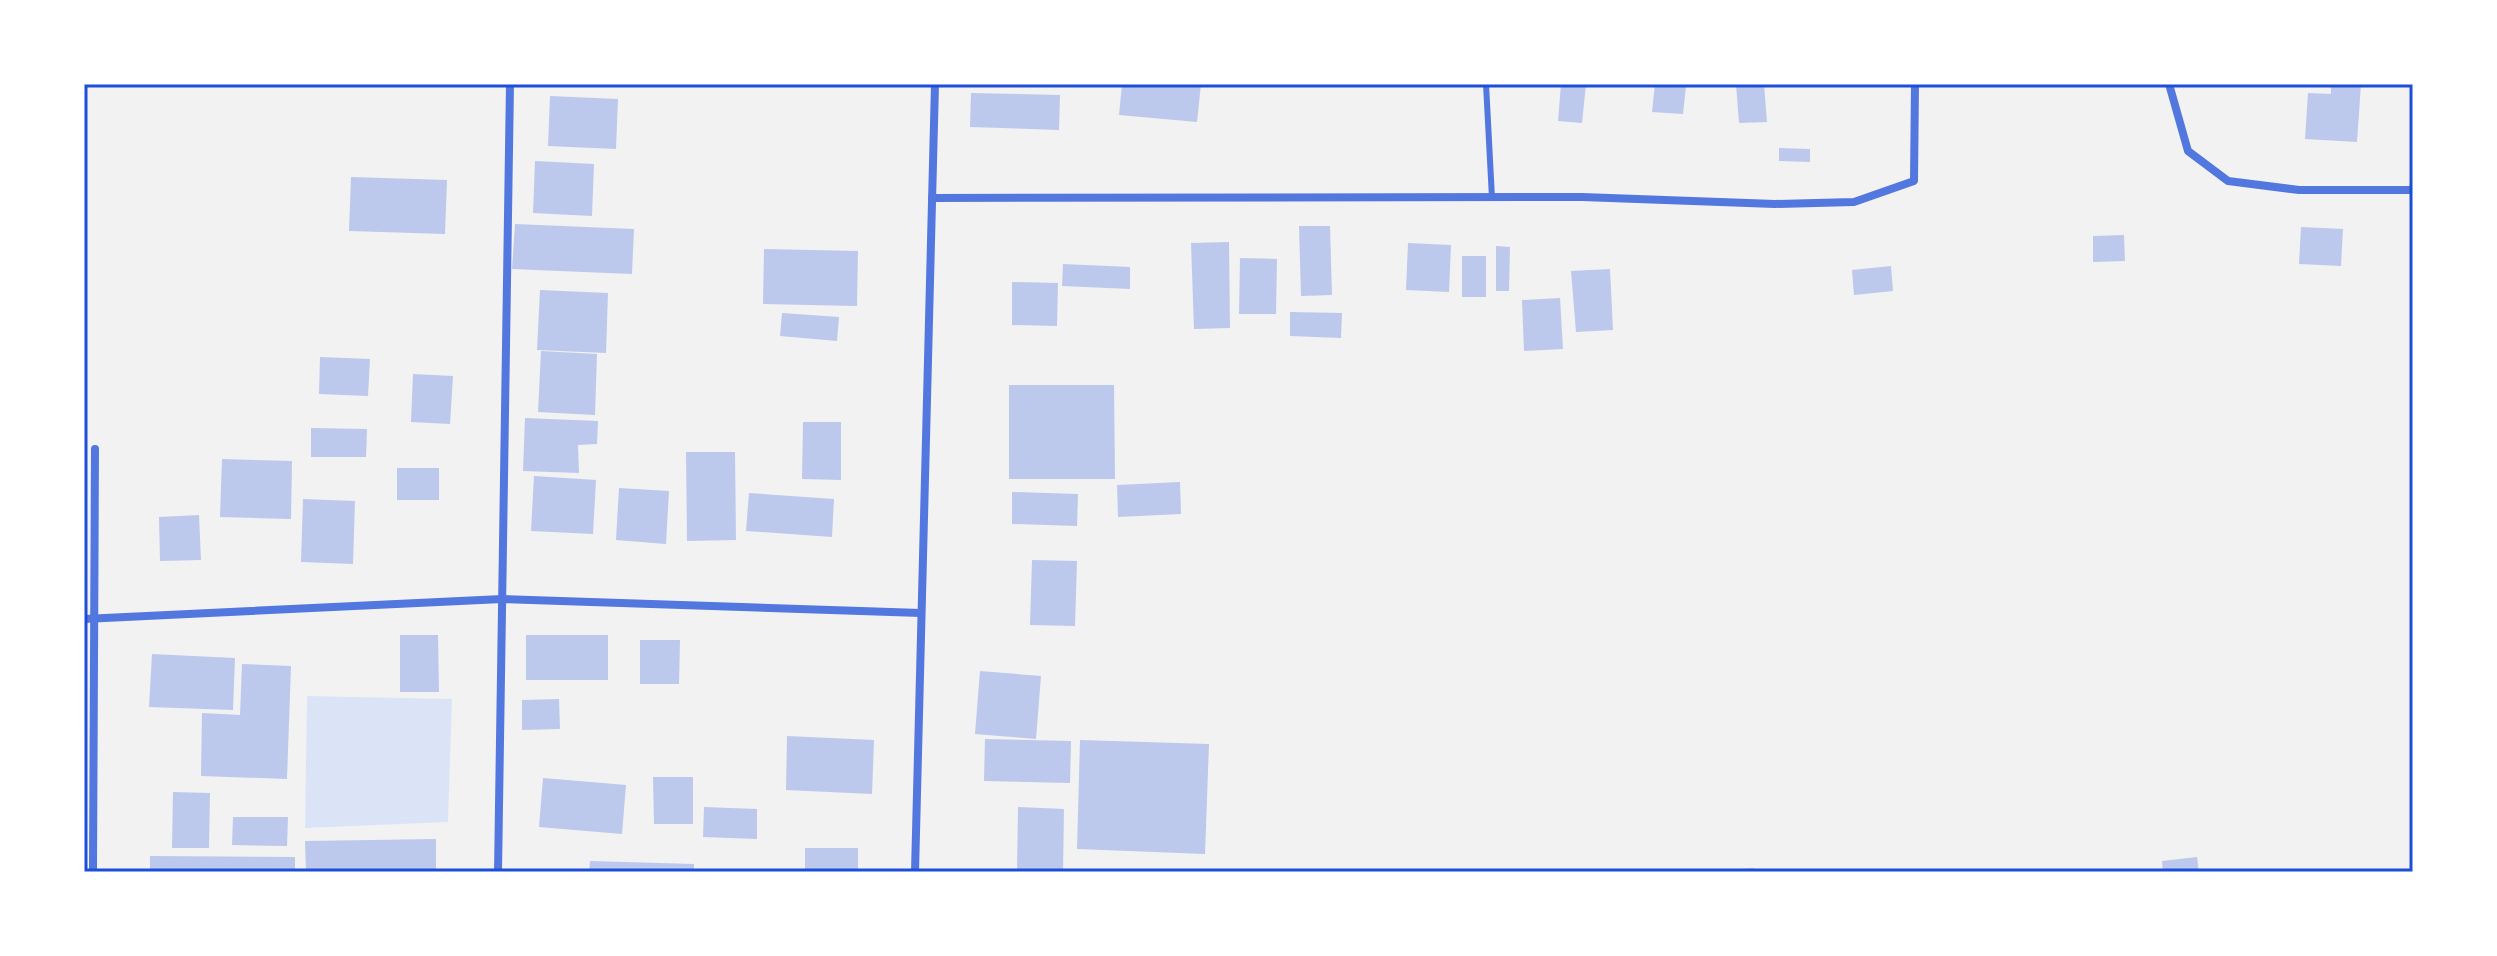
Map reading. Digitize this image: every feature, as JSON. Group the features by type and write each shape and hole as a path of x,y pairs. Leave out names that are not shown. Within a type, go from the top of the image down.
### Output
{"street":[{"path":"498,872 510,84"},
{"path":"915,872 935,84"},
{"path":"932,198 1582,197 1775,204 1854,202 1914,181 1915,84"},
{"path":"2169,84 2188,151 2228,181 2299,190 2413,190"},
{"path":"93,872 89,618 95,449"},
{"path":"89,618 502,599 921,613"}],"lane":[{"path":"1486,84 1492,198"}],"shaded area":[{"path":"307,696 452,699 448,822 305,828"}],"building":[{"path":"1122,84 1201,84 1197,122 1119,115"},
{"path":"1561,84 1586,84 1582,123 1558,121"},
{"path":"1655,84 1686,86 1683,114 1652,112"},
{"path":"1736,84 1764,84 1767,122 1739,123"},
{"path":"2331,84 2361,84 2357,142 2305,139 2308,93 2331,94"},
{"path":"971,93 1060,95 1059,130 970,127"},
{"path":"550,96 618,99 616,149 548,146"},
{"path":"1779,148 1810,149 1810,162 1779,161"},
{"path":"535,161 594,164 592,216 533,213"},
{"path":"351,177 447,180 445,234 349,231"},
{"path":"515,224 634,229 632,274 512,269"},
{"path":"1299,226 1330,226 1332,295 1301,296"},
{"path":"2301,227 2343,229 2341,266 2299,264"},
{"path":"2124,235 2125,261 2093,262 2093,236"},
{"path":"1229,242 1230,328 1194,329 1191,243"},
{"path":"1408,243 1451,245 1449,292 1406,290"},
{"path":"1496,246 1510,247 1509,291 1496,291"},
{"path":"764,249 858,251 857,306 763,304"},
{"path":"1462,256 1486,256 1486,297 1462,297"},
{"path":"1240,258 1277,259 1276,314 1239,314"},
{"path":"1063,264 1130,267 1130,289 1062,286"},
{"path":"1891,266 1893,291 1854,295 1852,270"},
{"path":"1610,269 1613,330 1576,332 1571,271"},
{"path":"1012,282 1058,283 1057,326 1012,325"},
{"path":"540,290 608,293 606,353 537,350"},
{"path":"1560,298 1563,349 1524,351 1522,300"},
{"path":"1290,312 1342,313 1341,338 1290,336"},
{"path":"782,313 839,317 837,341 780,336"},
{"path":"541,351 597,354 595,415 538,412"},
{"path":"320,357 370,359 368,396 319,394"},
{"path":"413,374 453,376 450,424 411,422"},
{"path":"1009,385 1114,385 1115,479 1009,479"},
{"path":"525,418 598,421 597,444 578,445 579,473 523,471"},
{"path":"803,422 841,422 841,480 802,479"},
{"path":"311,428 367,429 366,457 311,457"},
{"path":"686,452 735,452 736,540 687,541"},
{"path":"222,459 292,461 291,519 220,517"},
{"path":"397,468 439,468 439,500 397,500"},
{"path":"534,476 596,480 593,534 531,531"},
{"path":"1180,482 1181,514 1118,517 1117,485"},
{"path":"619,488 669,491 666,544 616,540"},
{"path":"1012,492 1078,494 1077,526 1012,524"},
{"path":"749,493 834,499 832,537 746,531"},
{"path":"303,499 355,501 353,564 301,562"},
{"path":"199,515 201,560 160,561 159,517"},
{"path":"1032,560 1077,561 1075,626 1030,625"},
{"path":"400,635 438,635 439,692 400,692"},
{"path":"526,635 608,635 608,680 526,680"},
{"path":"640,640 680,640 679,684 640,684"},
{"path":"152,654 235,658 233,710 149,707"},
{"path":"242,664 291,666 287,779 201,776 202,713 240,715"},
{"path":"980,671 1041,676 1036,739 975,734"},
{"path":"559,699 560,729 522,730 522,700"},
{"path":"787,736 874,740 872,794 786,790"},
{"path":"985,739 1071,741 1070,783 984,781"},
{"path":"1080,740 1209,744 1205,854 1077,849"},
{"path":"653,777 693,777 693,824 654,824"},
{"path":"543,778 626,785 622,834 539,827"},
{"path":"173,792 210,793 209,848 172,848"},
{"path":"704,807 757,809 757,839 703,837"},
{"path":"1018,807 1064,809 1063,872 1017,872"},
{"path":"233,817 288,817 287,846 232,845"},
{"path":"436,839 436,872 306,872 305,841"},
{"path":"805,848 858,848 858,872 805,872"},
{"path":"150,856 295,857 295,872 150,872"},
{"path":"2197,857 2199,872 2163,872 2162,861"},
{"path":"590,861 694,864 694,872 589,872"},
{"path":"1754,868 1754,872 1722,872 1722,870"}]}
